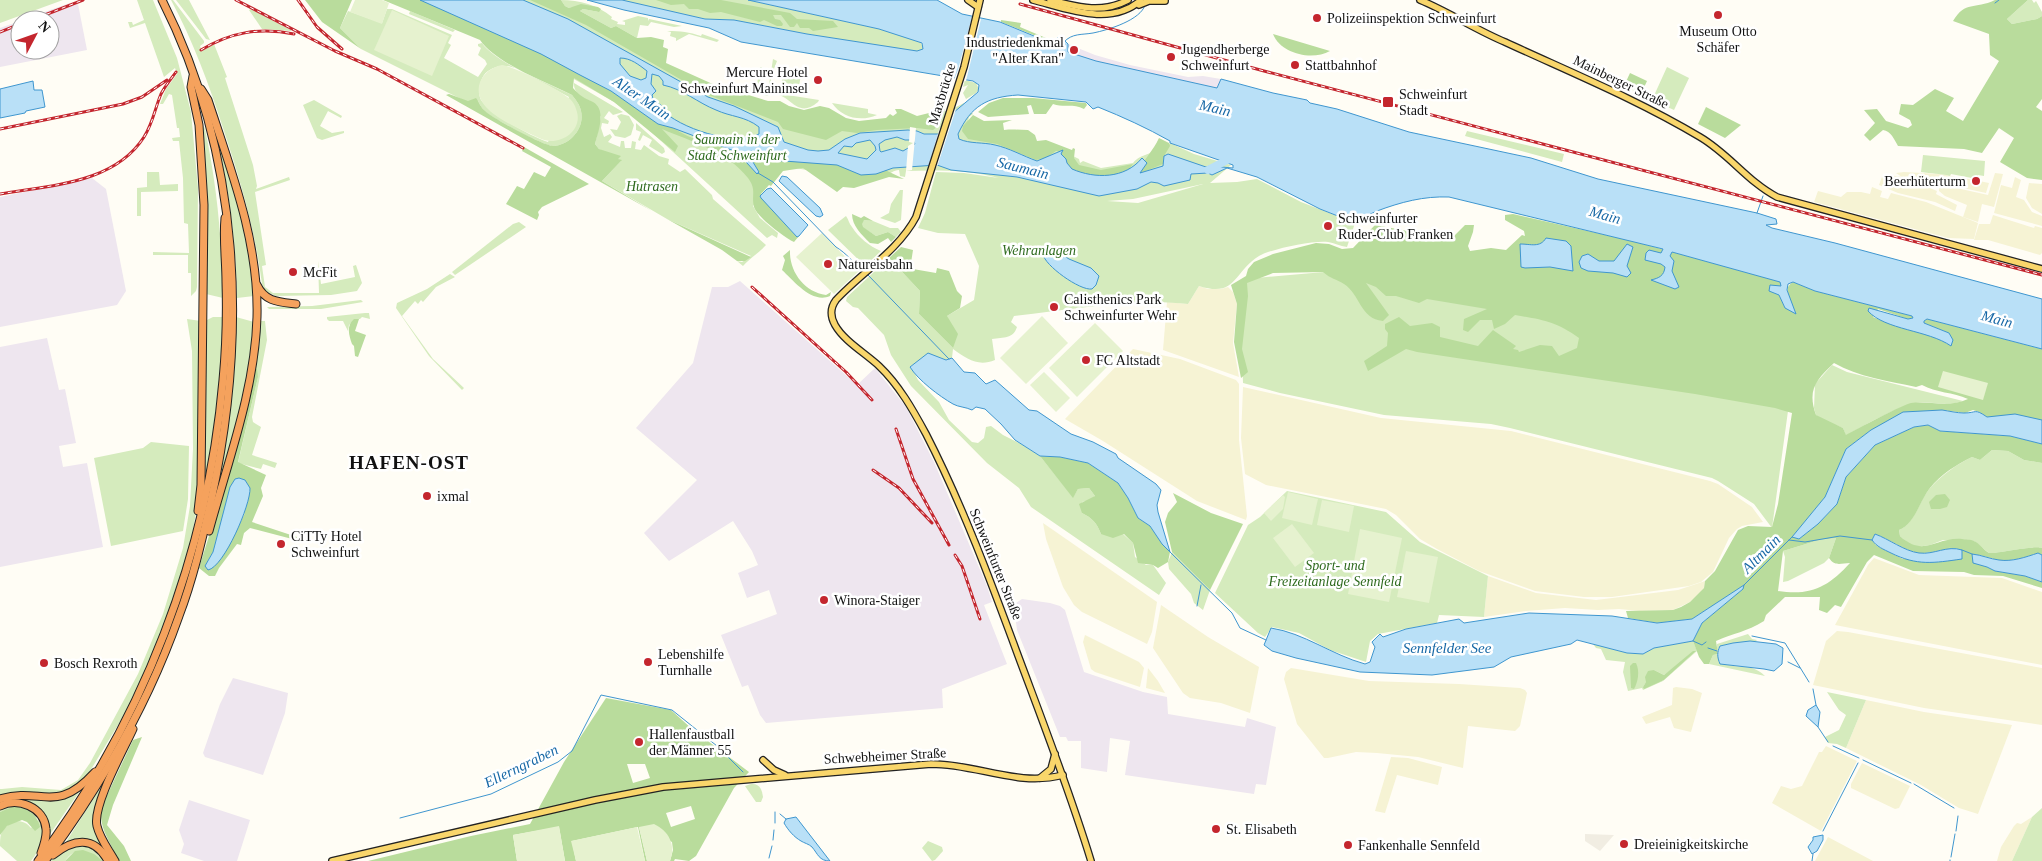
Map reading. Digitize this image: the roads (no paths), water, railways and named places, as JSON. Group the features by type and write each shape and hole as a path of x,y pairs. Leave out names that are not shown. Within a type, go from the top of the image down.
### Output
{"highway":[{"path":"42,860 77,818 141,706 179,617 197,561 222,444 230,378 230,286 224,230 225,212 214,149 194,77 162,0"},
{"path":"194,77 191,88 199,125 203,172 201,485 198,527"},
{"path":"194,77 208,100 248,230 255,279 257,319 247,388 236,437 205,543 197,561"},
{"path":"255,279 260,291 270,299 296,304"},
{"path":"42,860 105,760 129,716 179,595 210,476 216,443 230,324"},
{"path":"115,861 101,837 96,819 101,801 137,721 141,706"},
{"path":"0,799 13,796 44,798 64,796 73,792 87,780 105,760"},
{"path":"0,806 13,802 21,803 34,808 42,818 46,829 46,836 42,860"},
{"path":"42,860 66,845 84,842 92,844 102,852 108,861"}],"main road":[{"path":"968,0 978,7"},
{"name":"Maxbrücke","path":"831,312 836,300 897,243 910,229 916,217 964,67 980,0"},
{"path":"1033,0 1088,9 1116,6 1128,0"},
{"path":"1132,8 1141,0"},
{"name":"Mainberger Straße","path":"1420,0 1503,42 1594,80 1649,108 1709,142 1753,182 1767,192 1800,204 2042,269"},
{"path":"1049,2 1090,14 1119,12 1149,1 1165,1"},
{"name":"Schweinfurter Straße","path":"831,312 836,327 886,373 915,414 960,507 1004,615 1063,775 1091,861"},
{"path":"1038,780 1051,769 1055,754"},
{"path":"763,760 774,770 787,776"},
{"name":"Schwebheimer Straße","path":"332,861 595,800 664,787 940,764 963,766 1013,778 1038,780 1063,775"}],"water":[{"path":"420,0 523,0 568,19 708,97 734,106 778,127 784,142 808,150 818,151 829,150 845,139 860,133 908,130 924,134 940,134 953,113 978,92 979,85 973,81 741,42 709,28 587,0 622,0 705,19 734,20 807,34 917,51 923,49 922,43 879,29 748,0 937,0 962,14 1000,22 1051,43 1060,36 1068,44 1068,52 1096,61 1217,88 1221,79 1307,100 1310,103 1337,109 1409,132 1531,158 1598,179 1757,213 1776,219 1777,224 1766,225 1772,228 1835,243 2042,299 2042,349 1927,319 1924,321 1924,323 1949,333 1953,340 1951,346 1931,336 1885,322 1868,311 1869,308 1908,319 1913,318 1912,316 1815,291 1793,282 1788,284 1787,290 1796,314 1785,308 1779,295 1769,291 1770,285 1781,286 1780,282 1672,252 1670,256 1674,261 1672,271 1679,287 1675,289 1651,280 1661,276 1664,273 1665,267 1661,264 1645,260 1646,253 1649,250 1661,253 1663,249 1449,197 1431,197 1404,202 1353,222 1320,209 1257,177 1227,168 1212,175 1208,173 1191,174 1190,180 1164,186 1151,182 1137,189 1099,196 1017,177 951,170 937,165 893,168 876,174 861,175 837,165 771,160 751,151 748,154 759,172 757,174 737,152 658,124 611,91 541,54","holes":["620,58 635,62 647,71 646,78 641,80 630,76 620,64","652,74 659,76 663,81 663,85 716,110 754,123 759,127 759,134 749,137 722,137 708,134 681,123 661,109 661,105 654,102 652,95 656,91 651,84","1018,95 1086,102 1093,109 1098,107 1135,123 1170,141 1170,143 1233,165 1233,168 1206,167 1168,154 1164,156 1163,166 1140,173 1147,163 1142,158 1135,165 1118,173 1109,175 1090,174 1072,169 1061,154 1063,150 1037,161 1000,146 959,139 958,134 968,116 981,105 1007,96","897,137 913,140 915,144 903,151 895,148 881,152 879,144 885,140","870,140 876,150 867,159 838,153 844,146 852,147 856,143"]},
{"path":"33,81 34,90 42,90 45,107 0,118 0,89"},
{"path":"782,176 787,177 820,208 823,215 820,217 816,216 779,181"},
{"path":"771,188 808,225 799,236 797,237 761,198 760,196 767,189"},
{"path":"1546,238 1566,241 1571,246 1573,271 1550,267 1521,267 1520,244 1538,244"},
{"path":"1627,244 1633,247 1627,266 1631,273 1627,277 1613,273 1588,271 1581,268 1579,262 1582,256 1588,254 1599,261 1614,261"},
{"path":"1048,246 1069,259 1091,268 1099,276 1096,285 1092,289 1086,289 1063,276 1045,259 1043,254"},
{"path":"928,353 946,360 952,358 964,372 975,373 986,384 995,380 1029,410 1037,411 1071,434 1093,442 1116,454 1118,458 1156,484 1161,490 1157,505 1158,512 1170,552 1150,526 1138,518 1118,483 1088,463 1060,457 1040,456 1015,440 985,409 976,407 972,410 955,405 941,397 918,377 910,367"},
{"name":"Altmain","path":"1942,410 1961,413 1977,412 1987,417 2015,414 2042,420 2042,444 2010,436 1940,431 1928,425 1914,427 1875,445 1846,477 1837,504 1818,524 1799,539 1792,537 1825,497 1846,449 1871,430 1903,412"},
{"path":"235,479 245,480 250,488 246,507 229,547 214,566 208,570 205,566 213,552 230,487"},
{"path":"1875,534 1908,550 1919,553 1951,549 1962,550 1962,559 1934,562 1909,560 1878,546 1872,540"},
{"path":"2038,553 2042,555 2042,582 2025,576 1995,571 1973,563 1972,554 2009,560"},
{"name":"Sennfelder See","path":"1744,585 1743,589 1702,623 1693,641 1654,648 1643,654 1627,653 1577,640 1571,644 1511,657 1494,667 1432,675 1360,672 1296,658 1272,651 1264,645 1271,628 1295,634 1365,664 1370,662 1375,647 1372,642 1380,634 1383,637 1406,629 1459,619 1464,623 1529,613 1612,616 1657,623 1692,619"},
{"path":"1750,641 1776,644 1783,648 1782,664 1774,671 1720,664 1718,650 1720,646"},
{"path":"1816,705 1820,712 1818,727 1806,716 1808,710"},
{"path":"796,817 830,861 821,858 812,847 789,831 784,823 786,819"},
{"path":"1823,835 1823,840 1817,851 1812,854 1808,847 1813,837"}],"waterway":[{"path":"1995,3 1999,0"},
{"path":"1064,42 1074,36 1099,32 1123,24 1137,15 1145,5"},
{"name":"Saumain","path":"1208,170 1233,157"},
{"path":"758,173 773,182 836,247 863,271"},
{"path":"1757,213 1763,196"},
{"path":"868,275 949,359"},
{"path":"1789,540 1805,542 1840,536 1872,540"},
{"name":"Altmain","path":"1744,585 1792,537"},
{"name":"Altmain","path":"1962,550 1972,554"},
{"name":"Sennfelder See","path":"1170,552 1232,613 1240,628 1266,640"},
{"path":"1197,606 1201,585"},
{"path":"1752,636 1785,643 1809,682"},
{"path":"1693,641 1702,645 1706,642"},
{"path":"1708,648 1717,651"},
{"path":"1788,662 1800,668"},
{"path":"1813,689 1816,705"},
{"name":"Ellerngraben","path":"400,818 491,794 558,762 572,751 601,695 672,710 717,746 743,772"},
{"path":"1818,727 1828,742"},
{"path":"1833,746 1859,758"},
{"path":"1863,760 1911,783"},
{"path":"1823,831 1858,763"},
{"path":"1914,784 1954,808"},
{"path":"775,812 775,823"},
{"name":"Ellerngraben","path":"780,814 786,819"},
{"path":"1956,831 1958,816"},
{"path":"773,840 774,830"},
{"path":"1951,857 1955,834"},
{"path":"769,858 772,846"},
{"path":"1812,861 1813,854"}],"railway":[{"path":"58,10 83,0"},
{"path":"236,0 335,51 377,69 523,148"},
{"path":"298,0 317,27 342,49"},
{"path":"1020,4 1264,71 2042,275"},
{"path":"0,32 10,28"},
{"path":"201,50 223,39 246,33 269,31 294,34"},
{"path":"0,194 80,180 116,164 131,153 144,137 152,121 161,94 176,72"},
{"path":"0,129 123,104 142,97 167,80"},
{"path":"752,287 846,372 872,400"},
{"path":"896,429 913,479 949,545"},
{"path":"873,470 899,488 932,523"},
{"path":"955,555 962,566 980,619"}],"place":[{"name":"Museum Otto Schäfer","path":"1718,15"},
{"name":"Polizeiinspektion Schweinfurt","path":"1317,18"},
{"name":"Industriedenkmal \"Alter Kran\"","path":"1074,50"},
{"name":"Jugendherberge Schweinfurt","path":"1171,57"},
{"name":"Stattbahnhof","path":"1295,65"},
{"name":"Mercure Hotel Schweinfurt Maininsel","path":"818,80"},
{"name":"Schweinfurt Stadt","path":"1388,102"},
{"name":"Beerhüterturm","path":"1976,181"},
{"name":"Schweinfurter Ruder-Club Franken","path":"1328,226"},
{"name":"Natureisbahn","path":"828,264"},
{"name":"McFit","path":"293,272"},
{"name":"Calisthenics Park Schweinfurter Wehr","path":"1054,307"},
{"name":"FC Altstadt","path":"1086,360"},
{"name":"ixmal","path":"427,496"},
{"name":"CiTTy Hotel Schweinfurt","path":"281,544"},
{"name":"Winora-Staiger","path":"824,600"},
{"name":"Lebenshilfe Turnhalle","path":"648,662"},
{"name":"Bosch Rexroth","path":"44,663"},
{"name":"Hallenfaustball der Männer 55","path":"639,742"},
{"name":"St. Elisabeth","path":"1216,829"},
{"name":"Dreieinigkeitskirche","path":"1624,844"},
{"name":"Fankenhalle Sennfeld","path":"1348,845"}],"district":[{"name":"HAFEN-OST","path":"409,462"}],"water label":[{"name":"Alter Main","path":"642,98"},
{"name":"Main","path":"1215,108"},
{"name":"Main","path":"1605,215"},
{"name":"Main","path":"1997,319"}],"park label":[{"name":"Saumain in der Stadt Schweinfurt","path":"737,148"},
{"name":"Hutrasen","path":"652,186"},
{"name":"Wehranlagen","path":"1039,250"},
{"name":"Sport- und Freizeitanlage Sennfeld","path":"1335,574"}]}
